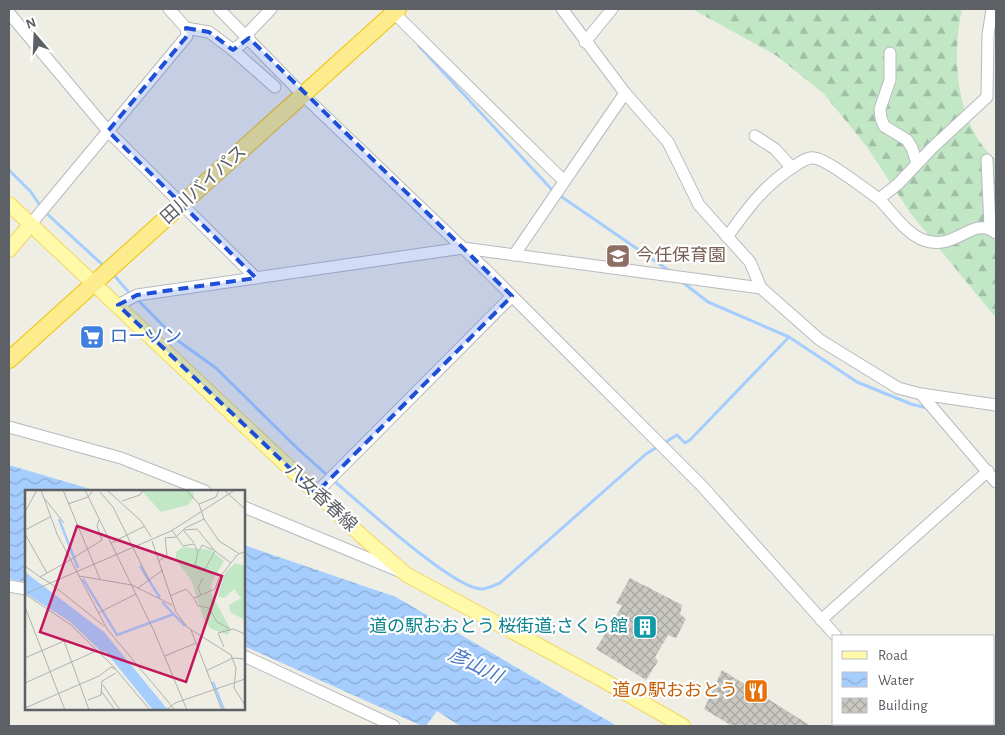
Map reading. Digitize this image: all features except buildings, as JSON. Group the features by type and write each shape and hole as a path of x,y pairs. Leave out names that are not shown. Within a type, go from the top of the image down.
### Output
{"highway":[{"name":"田川バイパス","path":"9,360 303,95 394,10"}],"main road":[{"name":"八女香春線","path":"9,204 364,538 407,575 601,679 683,726"},
{"path":"9,250 30,225"}],"street":[{"path":"30,225 187,36 186,28 169,9"},
{"path":"219,9 303,95 512,296 702,486 835,635"},
{"path":"233,50 272,9"},
{"path":"562,9 625,93 668,142 699,205 750,262 761,288 820,340 898,388 921,394 996,406"},
{"path":"585,42 612,9"},
{"path":"879,199 898,184 917,163 987,97 988,28 992,9"},
{"path":"394,10 564,181"},
{"path":"9,13 108,131 256,278"},
{"path":"186,28 209,32 233,50 275,87"},
{"path":"890,53 890,80 880,109 881,118 884,126 907,140 917,163"},
{"path":"514,254 625,93"},
{"path":"754,136 775,149 792,168"},
{"path":"727,237 760,192 792,168 807,159 815,158 844,174 879,199 920,238 939,243 948,242 976,227 993,230 987,160"},
{"path":"118,305 137,295 463,248 761,288"},
{"path":"316,493 512,296"},
{"path":"921,394 996,482"},
{"path":"9,427 121,458 202,490"},
{"path":"821,620 988,471"},
{"path":"245,507 407,575"},
{"path":"9,586 25,589"},
{"path":"245,656 394,726"}],"highlighted area":[{"path":"186,28 209,32 233,50 249,38 512,296 316,493 118,305 137,295 256,278 108,131 187,36"}],"green space":[{"path":"692,9 962,9 957,48 960,90 972,129 983,146 996,160 996,318 911,214 867,147 824,94 777,56"}],"water":[{"path":"9,465 94,490 25,490 25,582 9,579"},
{"name":"彦山川","path":"245,545 396,597 617,726 460,726 437,711 426,726 422,726 245,646"}],"waterway":[{"path":"419,46 554,192"},
{"path":"9,170 31,192 41,207"},
{"path":"559,195 671,272"},
{"path":"45,212 105,267"},
{"path":"113,274 132,296"},
{"path":"681,281 708,302 789,337 857,382 911,404 927,408"},
{"path":"137,299 177,340 216,368 328,476"},
{"path":"333,480 406,543 450,575 469,585 482,589 489,588 500,583 646,454 677,435 685,443 690,440 789,337"}],"place":[{"name":"今任保育園","path":"618,256"},
{"name":"ローソン","path":"92,337"},
{"name":"道の駅おおとう 桜街道;さくら館","path":"645,627"},
{"name":"道の駅おおとう","path":"756,691"}]}
